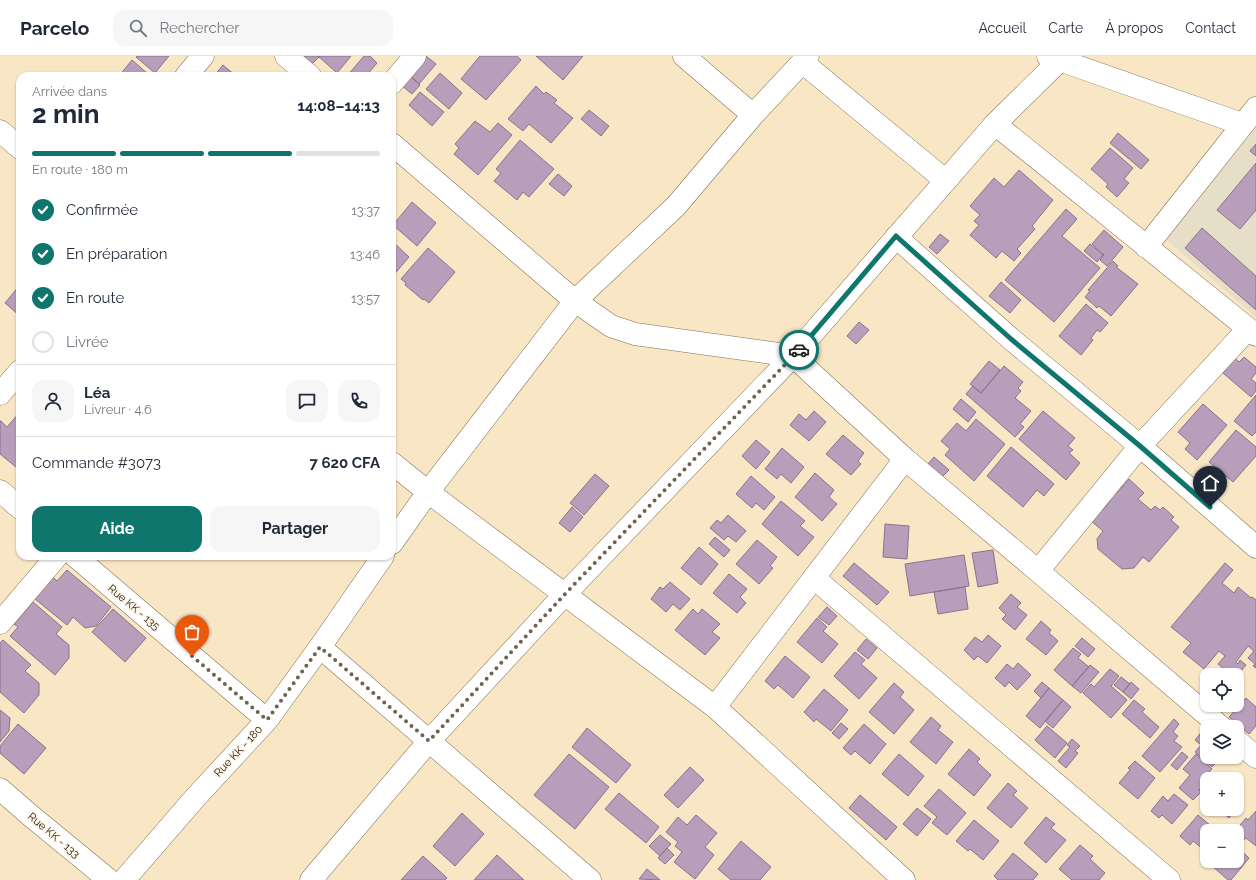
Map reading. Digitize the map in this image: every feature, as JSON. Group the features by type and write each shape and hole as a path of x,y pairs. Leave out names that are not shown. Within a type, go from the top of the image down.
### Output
{"street":[{"path":"189,72 203,56"},
{"path":"286,56 305,72"},
{"path":"396,78 415,56"},
{"path":"684,56 753,115"},
{"path":"311,880 429,741 565,594 793,356 945,180 1057,58 1249,116 1146,247"},
{"path":"396,537 428,492 575,301 676,206 753,115 805,59 945,180"},
{"path":"995,124 1091,200 1146,247 1252,332 1140,446 1038,571"},
{"path":"0,131 16,145"},
{"path":"396,147 575,301 611,326 635,334 793,356 905,459 1213,720"},
{"path":"896,236 1011,339 1140,446 1256,547"},
{"path":"0,394 16,376"},
{"path":"715,707 905,459"},
{"path":"396,466 428,492 715,707 904,880"},
{"path":"0,491 16,505"},
{"path":"0,623 54,560"},
{"name":"Rue KK - 135","path":"79,560 267,720"},
{"name":"Rue KK - 180","path":"124,880 195,798 267,720 380,560"},
{"path":"814,578 1169,880"},
{"path":"320,647 586,878"},
{"path":"1244,747 1256,757"},
{"name":"Rue KK - 133","path":"0,789 109,880"}],"shaded area":[{"path":"1256,126 1256,317 1162,236"}],"building":[{"path":"169,56 156,72 154,72 136,57"},
{"path":"300,56 318,56 319,57 311,65"},
{"path":"318,56 351,56 338,72 336,72"},
{"path":"364,56 370,56 377,63 369,72 350,72"},
{"path":"426,56 436,64 419,84 409,75"},
{"path":"480,56 517,56 521,60 486,100 461,79"},
{"path":"536,56 583,56 563,80"},
{"path":"132,60 146,72 122,72"},
{"path":"223,65 231,72 217,72"},
{"path":"440,73 462,93 449,109 426,89"},
{"path":"409,75 420,85 412,94 401,85"},
{"path":"536,86 544,94 546,92 557,100 554,103 573,118 551,143 529,124 523,131 508,119"},
{"path":"420,92 444,112 432,126 409,105"},
{"path":"589,110 609,126 601,136 581,119"},
{"path":"475,121 490,132 498,123 512,135 478,175 454,154 459,148 455,144"},
{"path":"1118,133 1149,160 1141,169 1110,143"},
{"path":"520,140 554,169 529,197 523,192 517,200 494,181 501,173 496,169"},
{"path":"1256,144 1256,156 1250,151"},
{"path":"1110,148 1133,168 1124,179 1129,183 1117,197 1106,187 1108,184 1091,169"},
{"path":"1256,163 1256,210 1240,229 1217,210"},
{"path":"1019,170 1053,200 1032,226 1035,229 1017,249 1021,253 1014,261 1002,251 996,258 970,235 979,225 974,221 980,215 970,206 994,178 1004,187"},
{"path":"558,174 572,186 564,196 549,184"},
{"path":"412,202 436,223 417,246 396,228 396,221"},
{"path":"1066,209 1077,219 1062,236 1100,268 1054,322 1005,280"},
{"path":"1202,228 1256,276 1256,310 1185,248"},
{"path":"1104,230 1123,247 1107,266 1100,260 1104,255 1092,244"},
{"path":"940,234 949,241 937,254 929,247"},
{"path":"1090,244 1103,255 1097,262 1084,251"},
{"path":"396,245 409,257 396,272"},
{"path":"428,248 455,272 429,303 405,285 406,283 401,279"},
{"path":"1113,261 1118,266 1116,267 1138,284 1111,316 1099,306 1097,308 1085,297 1090,291 1088,290"},
{"path":"1001,282 1021,300 1010,313 989,296"},
{"path":"16,290 16,313 5,303"},
{"path":"1086,304 1108,323 1100,332 1097,330 1091,338 1093,340 1081,355 1059,336"},
{"path":"859,322 869,330 856,344 847,336"},
{"path":"1244,357 1256,367 1256,373 1251,379 1256,383 1256,391 1251,397 1223,373 1235,358 1239,362"},
{"path":"989,361 1000,370 981,393 970,384"},
{"path":"1004,366 1023,382 1018,388 1021,391 1015,398 1031,411 1020,424 1024,427 1015,437 966,394 973,386 981,393"},
{"path":"1256,395 1256,432 1252,436 1234,421"},
{"path":"961,399 976,412 968,422 953,409"},
{"path":"1203,404 1227,425 1197,460 1185,449 1190,443 1178,432"},
{"path":"814,411 826,422 809,441 790,425 799,414 806,420"},
{"path":"1043,411 1075,438 1068,446 1073,450 1069,453 1080,463 1066,480 1019,439"},
{"path":"16,417 16,467 0,454 0,421 7,427"},
{"path":"976,419 1005,444 974,481 945,455 950,449 941,441 957,423 966,431"},
{"path":"1236,430 1256,447 1256,456 1233,482 1209,462"},
{"path":"843,435 864,453 858,461 861,464 851,475 826,454"},
{"path":"756,440 770,452 756,469 742,456"},
{"path":"1011,447 1054,484 1044,496 1037,490 1023,507 987,476"},
{"path":"782,448 804,467 791,483 781,474 777,479 765,469"},
{"path":"934,457 949,470 942,477 927,465"},
{"path":"815,473 834,490 829,497 837,504 822,521 795,497"},
{"path":"595,474 609,486 584,515 570,503"},
{"path":"751,476 775,497 764,510 756,503 752,508 736,494"},
{"path":"1129,479 1144,493 1138,499 1151,510 1155,506 1160,510 1163,507 1174,517 1171,520 1179,527 1149,562 1143,557 1134,568 1122,569 1098,549 1097,539 1103,531 1090,520 1101,508 1103,510 1111,500 1108,498 1114,491 1117,493"},
{"path":"781,501 805,521 800,526 814,537 798,556 762,524"},
{"path":"572,507 583,517 570,532 559,523"},
{"path":"728,515 746,531 736,542 728,536 724,540 710,528 717,520 721,523"},
{"path":"885,524 909,526 907,559 883,557"},
{"path":"715,537 730,550 724,557 709,544"},
{"path":"757,540 777,557 770,566 773,568 759,584 736,564"},
{"path":"699,547 718,564 701,585 681,568"},
{"path":"993,550 998,583 978,587 972,553"},
{"path":"964,555 969,586 910,596 905,564"},
{"path":"854,563 889,592 877,605 843,576"},
{"path":"1225,563 1233,570 1222,583 1234,593 1238,587 1251,598 1252,597 1256,600 1256,668 1253,666 1255,664 1248,658 1254,651 1248,646 1236,662 1238,664 1240,660 1246,665 1244,668 1223,668 1218,664 1225,656 1219,651 1205,668 1203,668 1183,652 1191,643 1171,627"},
{"path":"67,570 111,607 96,626 85,628 73,617 67,625 35,599 53,577 57,581"},
{"path":"729,574 747,589 740,597 746,603 737,613 713,593"},
{"path":"670,582 690,599 680,610 673,604 666,612 651,599 660,587 663,589"},
{"path":"965,587 968,609 938,614 934,592"},
{"path":"1011,594 1021,603 1017,607 1027,615 1015,630 1002,619 1006,615 999,608"},
{"path":"33,602 62,627 56,634 69,645 69,658 55,675 10,636 18,627 14,624"},
{"path":"827,607 837,616 829,625 818,617"},
{"path":"113,609 146,638 125,662 92,632"},
{"path":"693,609 698,614 702,609 720,624 712,632 720,638 705,655 675,630"},
{"path":"817,618 827,627 823,631 838,644 822,663 797,642"},
{"path":"1041,621 1051,630 1049,633 1058,641 1046,655 1026,639"},
{"path":"988,635 1001,646 987,663 978,656 974,660 964,650 975,637 982,642"},
{"path":"1082,638 1095,649 1088,657 1075,646"},
{"path":"866,639 877,648 868,659 857,650"},
{"path":"3,640 31,665 25,671 39,683 39,695 24,713 0,692 0,643"},
{"path":"1073,648 1081,654 1078,658 1089,667 1072,686 1054,670"},
{"path":"855,652 865,660 861,664 877,678 859,699 834,676"},
{"path":"785,656 810,677 793,698 778,685 774,689 765,681"},
{"path":"1018,663 1031,675 1017,690 1009,682 1005,687 995,678 1007,664 1013,669"},
{"path":"1090,665 1099,672 1081,693 1072,686"},
{"path":"1110,669 1119,676 1111,686 1127,700 1111,718 1083,693 1091,684 1094,687"},
{"path":"1121,677 1130,684 1123,692 1114,685"},
{"path":"1042,682 1049,688 1041,698 1034,691"},
{"path":"1131,682 1139,689 1131,699 1123,692"},
{"path":"894,683 904,692 900,697 914,710 894,734 869,712"},
{"path":"1049,688 1063,700 1040,728 1026,716"},
{"path":"824,689 848,710 831,731 816,719 814,722 804,712"},
{"path":"1246,698 1256,707 1256,726 1249,734 1244,730 1244,720 1233,720 1229,717 1233,712 1244,712 1244,700"},
{"path":"1063,700 1071,707 1053,728 1045,721"},
{"path":"1134,700 1145,709 1142,712 1159,727 1150,738 1122,714"},
{"path":"0,710 10,718 9,731 0,742"},
{"path":"931,717 941,726 938,730 953,742 936,764 910,742"},
{"path":"1174,719 1179,724 1173,732 1178,736 1174,741 1182,747 1160,772 1142,756"},
{"path":"841,723 848,729 839,739 832,733"},
{"path":"18,724 46,748 24,774 0,753 0,746"},
{"path":"864,724 886,744 870,764 855,751 851,755 843,748"},
{"path":"1047,726 1067,743 1055,758 1035,740"},
{"path":"587,728 631,765 616,783 572,747"},
{"path":"1200,734 1200,744 1195,740"},
{"path":"1072,739 1080,746 1075,751 1078,753 1066,768 1058,761 1070,747 1067,745"},
{"path":"1200,746 1200,756 1195,752"},
{"path":"969,749 980,759 977,762 991,775 974,796 948,774"},
{"path":"1182,752 1188,757 1177,770 1171,765"},
{"path":"569,754 609,787 575,829 534,795"},
{"path":"899,754 924,776 908,796 882,774"},
{"path":"1196,754 1200,758 1200,764 1207,764 1212,769 1209,772 1200,772 1200,793 1193,800 1179,788 1190,775 1183,769"},
{"path":"1135,761 1155,778 1138,799 1119,783 1130,770 1128,768"},
{"path":"690,767 704,780 678,808 664,795"},
{"path":"1008,783 1017,791 1013,795 1028,808 1011,828 987,808"},
{"path":"939,789 966,813 947,835 932,823 937,817 924,806"},
{"path":"619,793 659,827 646,843 605,809"},
{"path":"1174,794 1188,805 1172,824 1162,815 1159,818 1151,811 1163,796 1168,801"},
{"path":"860,795 897,827 886,840 849,808"},
{"path":"917,808 931,819 917,836 903,824"},
{"path":"1256,811 1256,846 1246,838 1244,840 1244,824 1241,824 1246,818 1248,820"},
{"path":"462,813 484,834 455,866 433,846"},
{"path":"696,815 717,833 705,847 714,855 695,879 674,862 682,852 675,846 678,842 666,832 678,817 687,825"},
{"path":"1198,815 1209,824 1200,824 1200,847 1193,841 1190,845 1180,836"},
{"path":"1046,817 1055,824 1051,828 1066,840 1046,863 1024,843"},
{"path":"974,820 999,841 983,860 970,849 968,851 956,841"},
{"path":"660,835 671,844 660,856 649,846"},
{"path":"741,841 771,867 760,880 731,880 718,869"},
{"path":"1080,845 1093,856 1090,859 1105,873 1099,880 1072,880 1059,869"},
{"path":"667,848 674,855 665,864 658,858"},
{"path":"1013,853 1038,874 1033,880 998,880 994,876"},
{"path":"1244,853 1249,858 1244,864"},
{"path":"497,855 524,880 474,880"},
{"path":"423,856 447,878 445,880 401,880"},
{"path":"1214,868 1241,868 1231,880 1228,880"},
{"path":"647,869 660,880 639,879"}],"way so far":[{"path":"192,656 267,720 320,647 429,741 565,594 799,350"}],"route":[{"path":"799,350 896,236 1011,339 1140,446 1210,507"}]}
